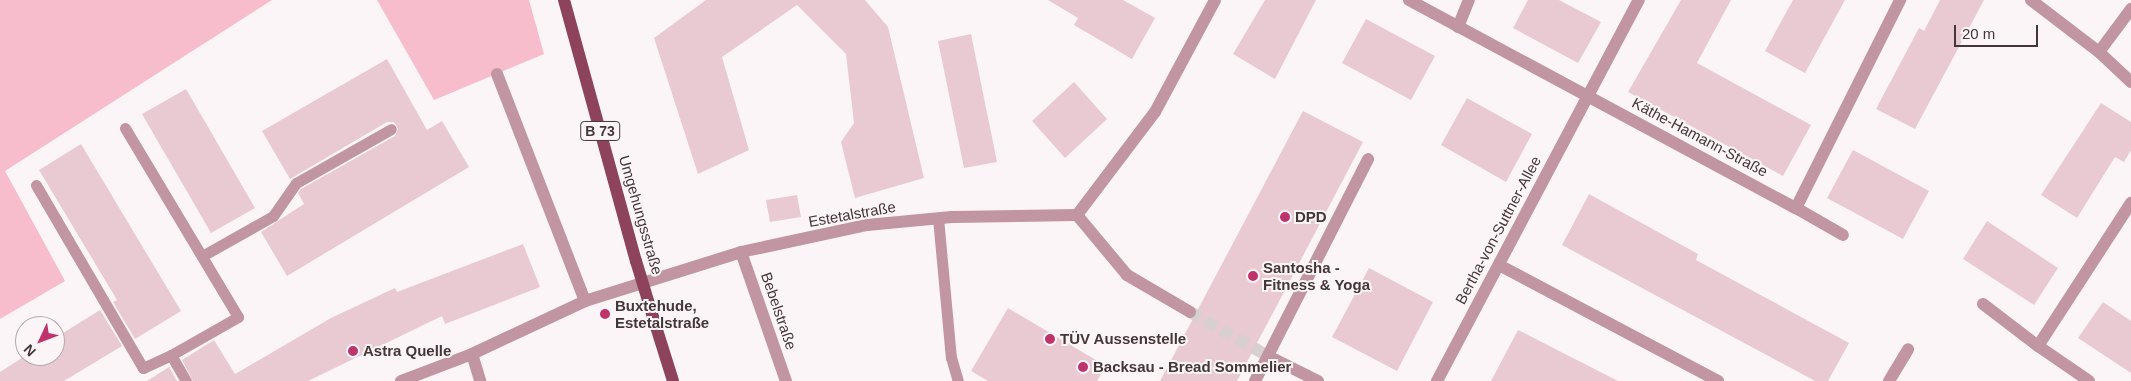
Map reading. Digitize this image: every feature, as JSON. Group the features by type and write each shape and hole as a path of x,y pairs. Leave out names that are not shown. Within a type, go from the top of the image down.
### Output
{"main road":[{"name":"Umgehungsstraße","path":"564,0 636,262 673,381"}],"street":[{"path":"1190,312 1127,275 1077,215 1155,112 1215,0"},
{"name":"Käthe-Hamann-Straße","path":"1409,0 1796,208 1843,236"},
{"path":"1458,27 1469,0"},
{"path":"1588,95 1639,0"},
{"path":"1796,208 1900,0"},
{"path":"2031,0 2099,52 2131,82"},
{"path":"2099,52 2131,9"},
{"path":"497,74 585,302"},
{"name":"Bertha-von-Suttner-Allee","path":"1437,381 1588,95"},
{"path":"1255,381 1368,158"},
{"path":"2038,346 2131,203"},
{"name":"Estetalstraße","path":"402,381 472,354 585,302 742,252 867,224 938,218 1077,215"},
{"name":"Bebelstraße","path":"742,252 786,381"},
{"path":"1499,265 1718,381"},
{"path":"1983,304 2038,346 2089,381"},
{"path":"1889,381 1908,349"},
{"path":"472,354 480,381"},
{"path":"1268,356 1318,381"}],"lane":[{"path":"36,185 143,368 171,355 238,317 125,128"},
{"path":"202,256 273,216 296,183 391,129"},
{"path":"938,218 951,357 958,381"},
{"path":"171,355 186,381"}],"shaded area":[{"path":"0,0 272,0 5,171 65,281 0,319"},
{"path":"377,0 529,0 544,54 434,100"}],"building":[{"path":"706,0 865,0 888,27 924,178 855,198 841,142 854,123 846,54 797,5 722,57 749,150 698,174 654,38"},
{"path":"1048,0 1123,0 1155,18 1132,59 1074,25 1078,18"},
{"path":"1265,0 1316,0 1275,79 1233,54"},
{"path":"1528,0 1559,0 1601,22 1578,63 1513,28"},
{"path":"1681,0 1731,0 1697,63 1811,125 1783,176 1628,92"},
{"path":"1793,0 1845,0 1805,73 1765,51"},
{"path":"1940,0 1984,0 1915,129 1876,109 1919,28 1924,31"},
{"path":"1366,19 1435,56 1411,100 1342,63"},
{"path":"971,34 997,162 964,168 938,41"},
{"path":"387,59 427,130 442,121 469,167 287,276 261,232 304,204 298,193 301,189 395,136 398,129 394,122 387,122 290,179 262,131"},
{"path":"1074,82 1107,119 1065,158 1032,121"},
{"path":"186,89 255,208 211,233 142,114"},
{"path":"1467,98 1532,134 1506,182 1441,145"},
{"path":"2101,103 2131,122 2131,150 2124,162 2115,157 2077,218 2041,195"},
{"path":"1303,111 1363,142 1237,381 1160,381"},
{"path":"81,144 181,311 135,339 113,302 117,300 39,170"},
{"path":"1853,150 1929,191 1903,239 1827,198"},
{"path":"1589,194 1698,254 1696,260 1849,343 1828,381 1815,381 1562,245"},
{"path":"797,195 801,217 770,222 766,200"},
{"path":"1987,221 2058,268 2034,305 1963,259"},
{"path":"523,244 540,287 445,324 442,316 308,381 193,381 182,360 214,340 235,374 331,318 395,288 397,292"},
{"path":"1369,268 1433,302 1397,371 1332,337"},
{"path":"2103,302 2131,321 2131,373 2078,338"},
{"path":"1008,308 1106,366 1097,381 988,381 971,371"},
{"path":"100,310 122,346 64,381 0,381 0,372 15,362 15,366 65,366 65,332"},
{"path":"1518,330 1618,381 1491,381"},
{"path":"169,367 177,381 147,381"}],"tunnel":[{"path":"1190,312 1268,356"}],"place":[{"name":"DPD","path":"1285,217"},
{"name":"Santosha - Fitness & Yoga","path":"1253,276"},
{"name":"Buxtehude, Estetalstraße","path":"605,314"},
{"name":"TÜV Aussenstelle","path":"1050,339"},
{"name":"Astra Quelle","path":"353,351"},
{"name":"Backsau - Bread Sommelier","path":"1083,367"}]}
